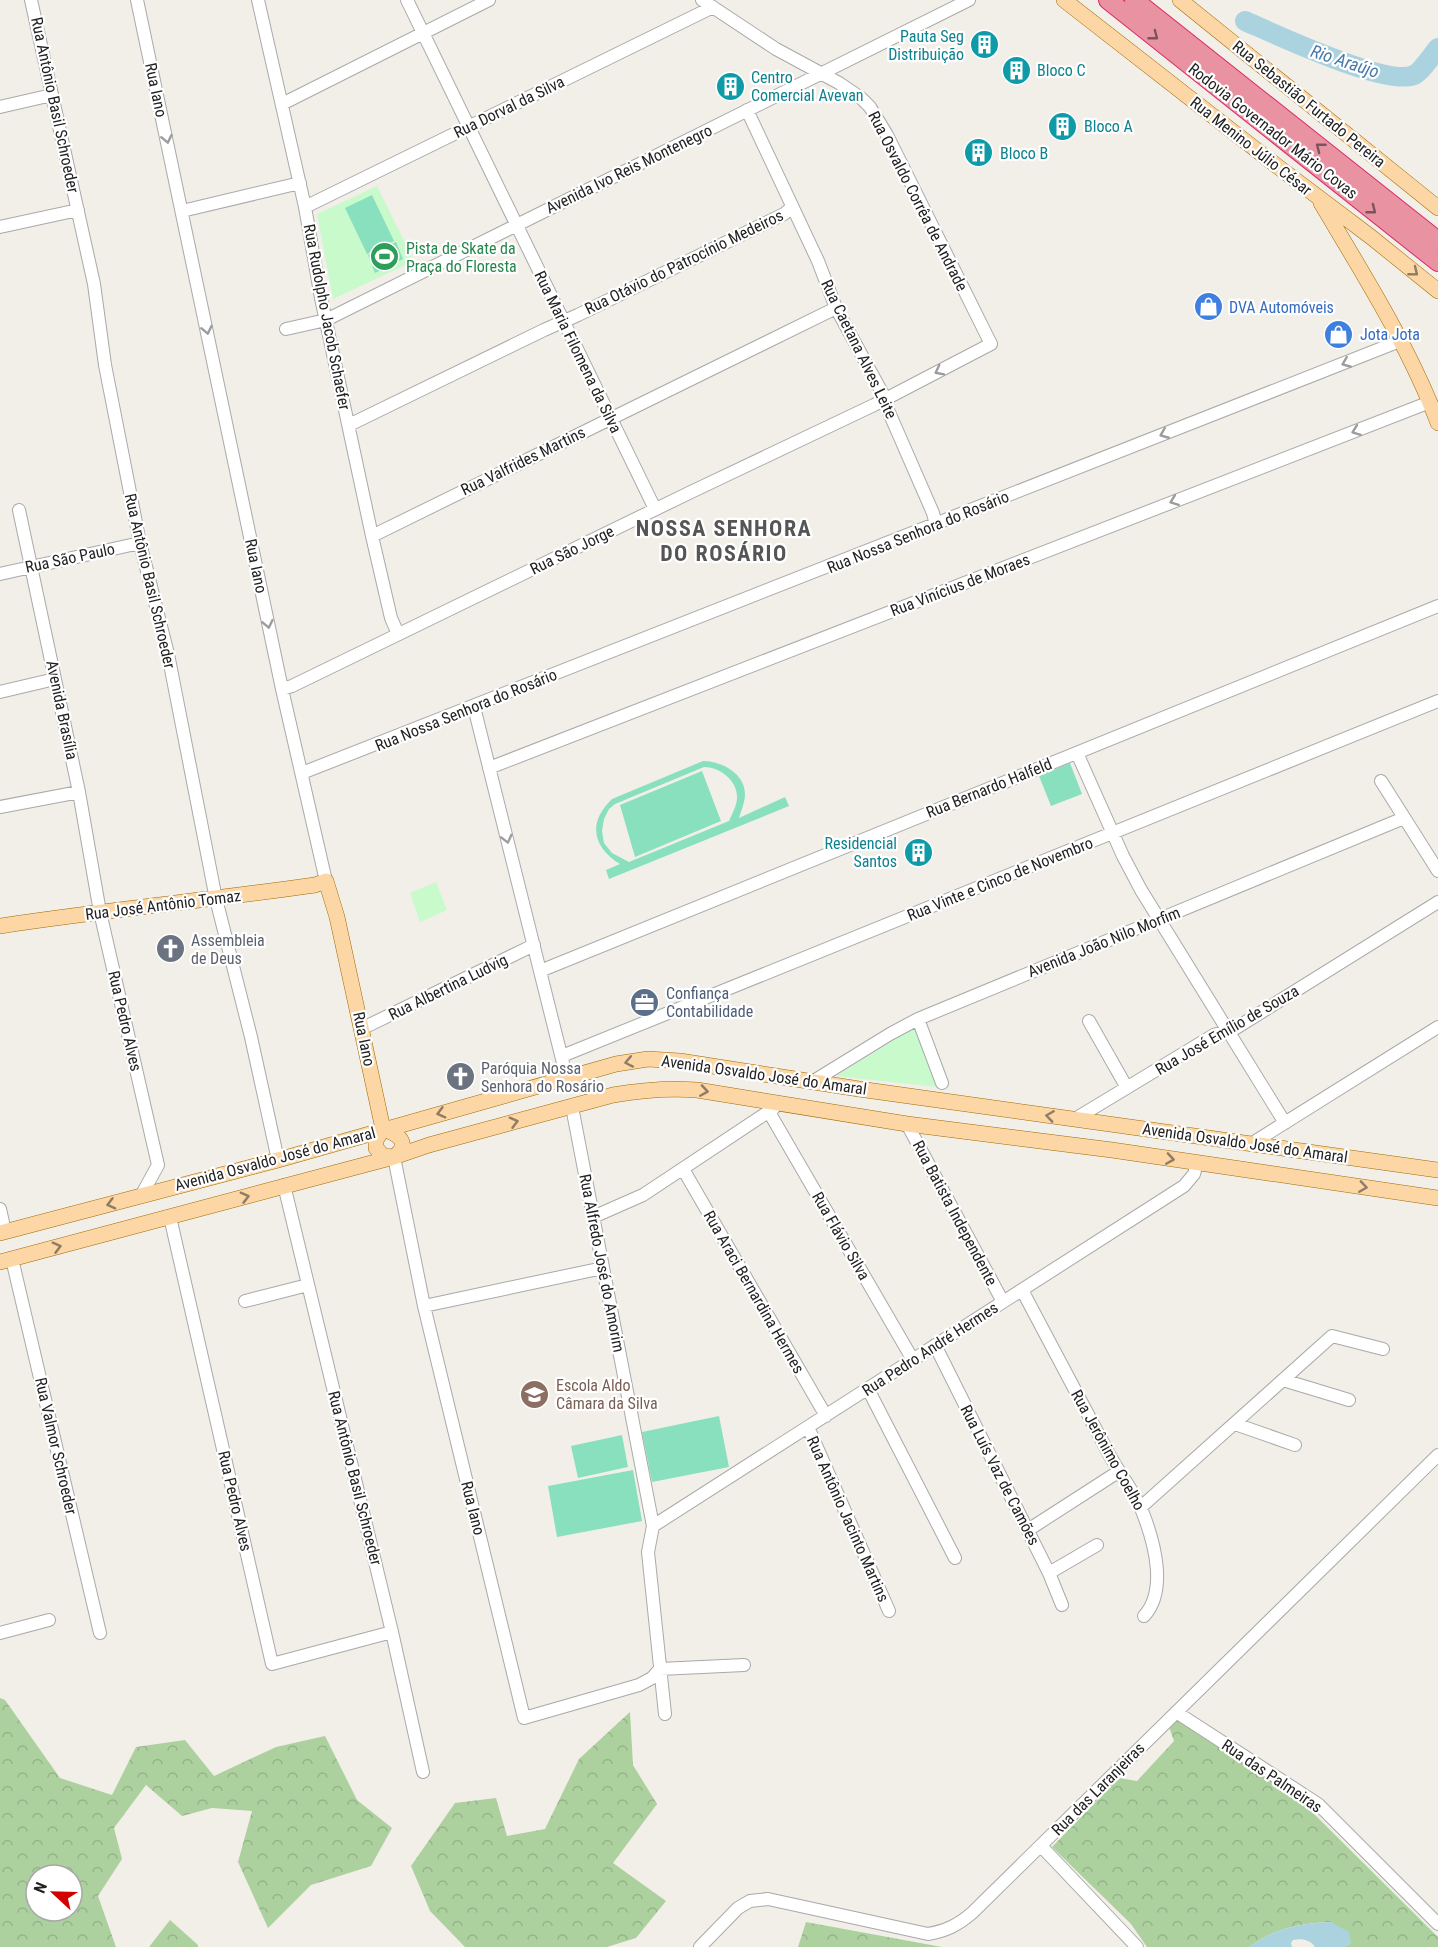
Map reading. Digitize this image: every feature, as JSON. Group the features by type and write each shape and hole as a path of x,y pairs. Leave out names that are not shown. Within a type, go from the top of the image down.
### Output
{"highway":[{"name":"Rodovia Governador Mário Covas","path":"1108,0 1438,262"},
{"name":"Rodovia Governador Mário Covas","path":"1134,0 1438,241"}],"main road":[{"name":"Rua Menino Júlio César","path":"1064,0 1438,291"},
{"name":"Rua Sebastião Furtado Pereira","path":"1180,0 1438,208"},
{"path":"1318,197 1400,341 1438,423"},
{"path":"1357,263 1371,237"},
{"name":"Rua José Antônio Tomaz","path":"0,926 216,899 315,885 326,881"},
{"name":"Rua Iano","path":"326,881 337,917 383,1129"},
{"name":"Avenida Osvaldo José do Amaral","path":"3,1232 278,1160 624,1062 656,1059 1438,1170"},
{"name":"Avenida Osvaldo José do Amaral","path":"6,1261 394,1157 429,1145 613,1095 667,1088 697,1090 774,1108 1112,1150 1438,1198"},
{"path":"1112,1150 1117,1149 1124,1139 1124,1134 1117,1125"},
{"path":"383,1129 396,1133 401,1140 401,1149 394,1157"},
{"path":"1197,1163 1200,1147 1212,1139"}],"street":[{"name":"Rua Antônio Basil Schroeder","path":"31,0 94,284 105,365 140,543 168,654 216,899 251,1037 278,1160"},
{"name":"Rua Iano","path":"137,0 282,689 326,881"},
{"name":"Rua Rudolpho Jacob Schaefer","path":"258,0 300,183 326,320 372,536 391,618 398,634"},
{"name":"Rua Maria Filomena da Silva","path":"407,0 655,509"},
{"path":"282,104 489,0"},
{"name":"Rua Osvaldo Corrêa de Andrade","path":"702,0 776,49 839,83 861,98 879,120 991,344"},
{"name":"Avenida Ivo Reis Montenegro","path":"286,329 326,320 969,0"},
{"name":"Rua Dorval da Silva","path":"305,207 713,8"},
{"path":"0,107 52,95"},
{"name":"Rua Caetana Alves Leite","path":"747,110 791,208 818,261 836,308 885,398 936,525"},
{"path":"182,211 300,183"},
{"name":"Rua Otávio do Patrocínio Medeiros","path":"349,425 784,214 791,208"},
{"path":"0,227 78,210"},
{"name":"Rua Valfrides Martins","path":"372,536 836,308"},
{"name":"Rua Nossa Senhora do Rosário","path":"302,773 1400,341"},
{"name":"Rua São Jorge","path":"282,689 874,405 991,344"},
{"name":"Rua Vinícius de Moraes","path":"489,768 1430,402"},
{"name":"Avenida Brasília","path":"19,510 79,792 100,912"},
{"name":"Rua São Paulo","path":"0,574 140,543"},
{"name":"Rua Bernardo Halfeld","path":"540,970 1438,606"},
{"path":"0,692 55,679"},
{"name":"Rua Vinte e Cinco de Novembro","path":"562,1056 1438,701"},
{"path":"474,707 567,1079"},
{"path":"1077,753 1141,890 1285,1123"},
{"path":"1381,781 1438,871"},
{"path":"0,807 79,792"},
{"name":"Avenida João Nilo Morfim","path":"812,1082 918,1019 1404,818"},
{"name":"Rua José Emílio de Souza","path":"1075,1119 1214,1035 1236,1029 1438,902"},
{"name":"Rua Pedro Alves","path":"100,912 158,1165 141,1196"},
{"name":"Rua Albertina Ludvig","path":"362,1029 534,945"},
{"path":"918,1019 942,1083"},
{"path":"1089,1021 1127,1088"},
{"path":"1251,1144 1438,1027"},
{"name":"Rua Alfredo José do Amorim","path":"572,1107 653,1526 648,1552 664,1714"},
{"path":"593,1217 633,1201 774,1108"},
{"name":"Rua Flávio Silva","path":"774,1108 913,1360"},
{"name":"Rua Batista Independente","path":"907,1124 1003,1302"},
{"name":"Rua Iano","path":"394,1157 424,1306 524,1718 639,1685 652,1678 660,1670"},
{"name":"Rua Pedro André Hermes","path":"653,1526 1184,1186 1194,1173 1197,1163"},
{"name":"Rua Araci Bernardina Hermes","path":"683,1169 826,1416"},
{"name":"Rua Antônio Basil Schroeder","path":"284,1185 392,1632 423,1772"},
{"path":"0,1209 3,1232"},
{"name":"Rua Pedro Alves","path":"170,1217 272,1664 392,1632"},
{"name":"Rua Valmor Schroeder","path":"6,1261 100,1633"},
{"path":"424,1306 603,1268"},
{"path":"245,1301 308,1285"},
{"name":"Rua Jerônimo Coelho","path":"1022,1290 1118,1472 1141,1507 1156,1563 1158,1584 1154,1602 1144,1616"},
{"path":"1141,1507 1332,1336 1383,1349"},
{"name":"Rua Luís Vaz de Camões","path":"935,1345 1028,1530 1062,1605"},
{"path":"1284,1380 1349,1400"},
{"path":"868,1389 955,1558"},
{"path":"1235,1424 1295,1445"},
{"name":"Rua Antônio Jacinto Martins","path":"808,1427 889,1611"},
{"name":"Rua das Laranjeiras","path":"699,1947 738,1908 750,1901 768,1899 928,1934 944,1932 960,1924 1438,1455"},
{"path":"1028,1530 1118,1472"},
{"path":"1049,1573 1097,1545"},
{"path":"0,1633 49,1620"},
{"path":"660,1670 744,1665"},
{"name":"Rua das Palmeiras","path":"1176,1712 1318,1804 1438,1924"},
{"path":"1041,1846 1137,1947"}],"green space":[{"path":"377,186 414,261 333,299 317,214"},
{"path":"372,195 394,241 367,254 345,208"},
{"name":"Pista de Skate da Praça do Floresta","path":"396,242 403,259 375,273 368,255"},
{"path":"703,761 725,766 741,780 745,794 739,818 785,797 789,806 609,879 606,870 620,864 604,850 596,834 596,826 604,808 612,799","holes":["704,767 722,772 735,786 737,801 729,821 629,862 612,853 604,843 602,831 604,819 609,809 615,804"]},
{"path":"1070,763 1082,794 1051,806 1039,776"},
{"path":"702,771 721,821 635,857 620,805"},
{"path":"436,882 447,910 420,922 410,893"},
{"path":"915,1027 937,1087 836,1076"},
{"path":"719,1416 729,1467 652,1482 642,1432"},
{"path":"622,1435 628,1467 578,1478 571,1446"},
{"path":"633,1470 642,1521 557,1537 548,1486"},
{"path":"0,1698 5,1700 60,1778 112,1795 136,1747 185,1740 214,1776 276,1747 325,1736 357,1800 392,1828 371,1866 311,1885 268,1928 238,1862 252,1811 212,1808 182,1816 146,1785 114,1828 122,1859 98,1896 116,1947 0,1947"},
{"path":"630,1712 633,1765 657,1804 613,1863 666,1901 636,1938 607,1947 465,1947 430,1911 411,1866 455,1803 496,1798 507,1836 545,1829 579,1759"},
{"path":"1179,1718 1302,1802 1438,1937 1438,1947 1343,1947 1351,1943 1331,1922 1278,1931 1249,1947 1147,1947 1131,1924 1052,1847 1119,1778 1137,1781 1174,1741 1169,1727"},
{"path":"170,1920 198,1945 198,1947 149,1947"},
{"path":"806,1922 942,1947 798,1947"}],"water":[{"path":"1331,1922 1349,1932 1351,1943 1343,1947 1315,1947 1308,1941 1299,1939 1293,1940 1292,1947 1249,1947 1278,1931"}],"waterway":[{"name":"Rio Araújo","path":"1245,21 1357,67 1400,77 1417,73 1438,48"}],"place":[{"name":"Pauta Seg Distribuição","path":"985,45"},
{"name":"Bloco C","path":"1016,70"},
{"name":"Centro Comercial Avevan","path":"730,86"},
{"name":"Bloco A","path":"1063,126"},
{"name":"Bloco B","path":"979,153"},
{"name":"Pista de Skate da Praça do Floresta","path":"385,257"},
{"name":"DVA Automóveis","path":"1208,307"},
{"name":"Jota Jota","path":"1339,334"},
{"name":"Residencial Santos","path":"918,852"},
{"name":"Assembleia de Deus","path":"170,949"},
{"name":"Confiança Contabilidade","path":"645,1002"},
{"name":"Paróquia Nossa Senhora do Rosário","path":"460,1077"},
{"name":"Escola Aldo Câmara da Silva","path":"535,1394"}],"district":[{"name":"NOSSA SENHORA DO ROSÁRIO","path":"724,540"}]}
